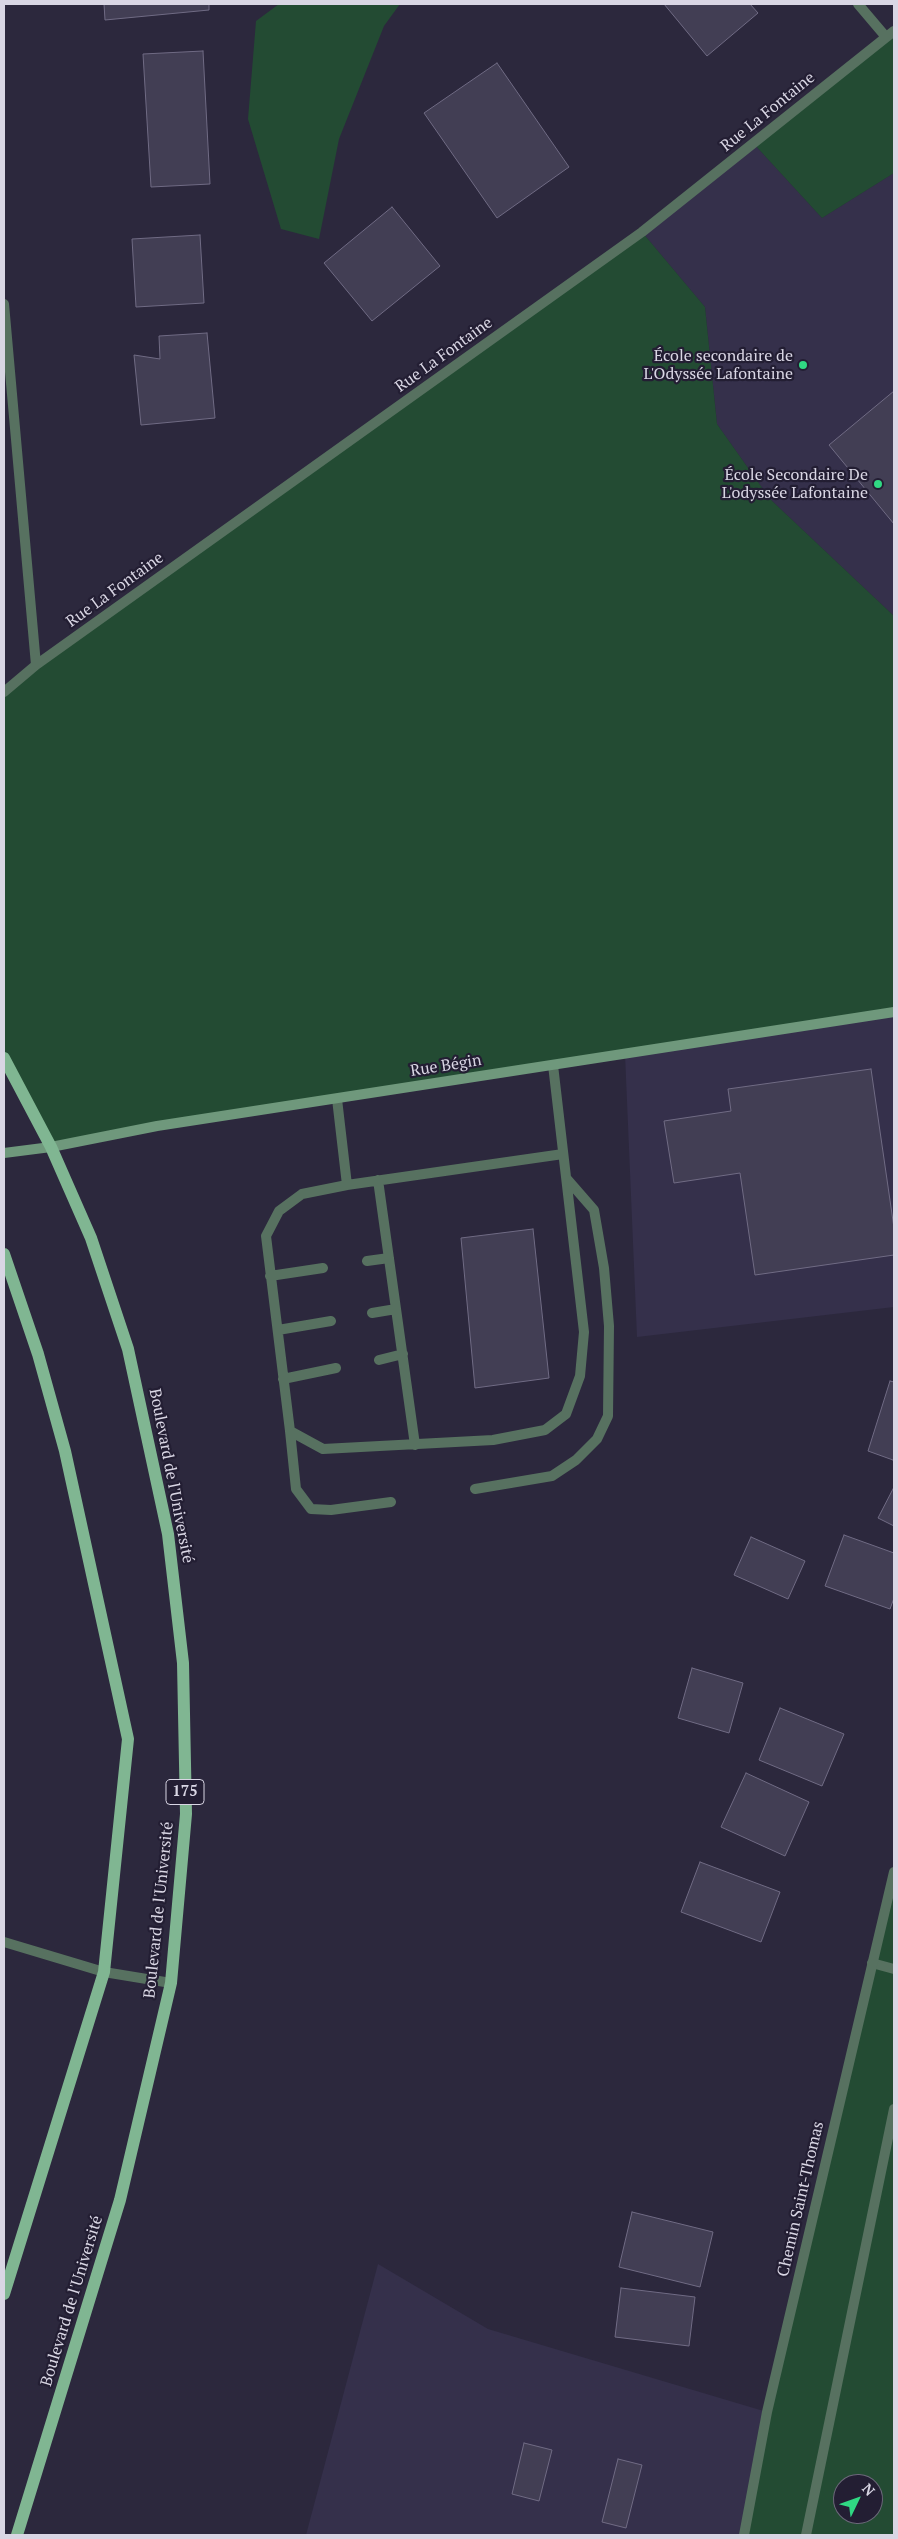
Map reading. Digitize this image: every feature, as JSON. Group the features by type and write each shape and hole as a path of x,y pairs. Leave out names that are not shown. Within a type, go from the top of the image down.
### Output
{"main road":[{"name":"Boulevard de l'Université","path":"4,1058 51,1147 91,1238 128,1349 168,1534 184,1663 186,1814 171,1983 120,2200 17,2535"},
{"path":"4,1254 38,1354 65,1451 128,1739 104,1972 4,2294"}],"street":[{"path":"858,4 886,38"},
{"name":"Rue La Fontaine","path":"4,692 36,665 642,232 894,31"},
{"path":"4,304 36,665"},
{"name":"Rue Bégin","path":"4,1152 51,1147 156,1126 894,1012"},
{"path":"290,1431 323,1449 415,1445 493,1440 545,1430 566,1414 580,1376 584,1332 553,1065"},
{"path":"337,1099 347,1185"},
{"path":"391,1502 331,1510 311,1509 296,1489 266,1236 279,1211 302,1194 378,1180 563,1154"},
{"path":"475,1489 552,1476 576,1460 597,1439 608,1416 609,1326 604,1268 594,1210 566,1178"},
{"path":"378,1180 415,1445"},
{"path":"367,1261 389,1258"},
{"path":"270,1276 323,1268"},
{"path":"372,1313 396,1309"},
{"path":"278,1330 331,1321"},
{"path":"379,1360 402,1354"},
{"path":"283,1379 336,1368"},
{"name":"Chemin Saint-Thomas","path":"744,2535 767,2412 894,1872"},
{"path":"4,1942 104,1972 171,1983"},
{"path":"872,1962 894,1969"},
{"path":"806,2535 894,2109"}],"shaded area":[{"name":"École secondaire de L'Odyssée Lafontaine","path":"753,143 822,218 894,173 894,616 770,499 717,424 705,307 642,232"},
{"path":"894,1012 894,1307 637,1337 625,1054"},
{"path":"378,2264 488,2329 767,2412 744,2535 306,2535"}],"green space":[{"path":"279,4 400,4 384,26 339,139 319,239 281,229 248,119 256,21"},
{"path":"894,31 894,173 822,218 753,143"},
{"path":"642,232 705,307 717,424 770,499 894,616 894,1012 51,1147 4,1058 4,692"},
{"path":"894,1872 894,2535 742,2535"}],"building":[{"path":"104,4 209,4 209,10 105,20"},
{"path":"664,4 750,4 758,13 707,56"},
{"path":"203,51 210,184 151,187 143,54"},
{"path":"497,63 569,167 497,218 424,113"},
{"path":"392,207 440,266 372,321 324,263"},
{"path":"200,235 204,303 136,307 132,239"},
{"path":"207,333 215,418 141,425 134,355 160,359 159,336"},
{"name":"École Secondaire De L'odyssée Lafontaine","path":"894,391 894,524 829,445"},
{"path":"871,1069 894,1228 894,1255 755,1275 740,1173 674,1183 664,1121 731,1111 728,1089"},
{"path":"533,1229 549,1378 475,1388 461,1238"},
{"path":"890,1381 894,1382 894,1462 868,1451"},
{"path":"894,1487 894,1526 878,1518"},
{"path":"844,1535 894,1553 894,1598 890,1609 825,1586"},
{"path":"751,1537 805,1561 788,1599 734,1575"},
{"path":"692,1668 743,1683 729,1733 678,1718"},
{"path":"780,1708 844,1734 822,1786 759,1760"},
{"path":"746,1773 809,1802 785,1856 721,1827"},
{"path":"700,1862 780,1892 761,1942 681,1912"},
{"path":"632,2212 713,2232 700,2287 619,2267"},
{"path":"621,2288 695,2297 689,2346 615,2337"},
{"path":"524,2443 552,2450 539,2501 512,2494"},
{"path":"618,2459 642,2465 626,2528 602,2522"}],"place":[{"name":"École secondaire de L'Odyssée Lafontaine","path":"803,365"},
{"name":"École Secondaire De L'odyssée Lafontaine","path":"878,484"}]}
